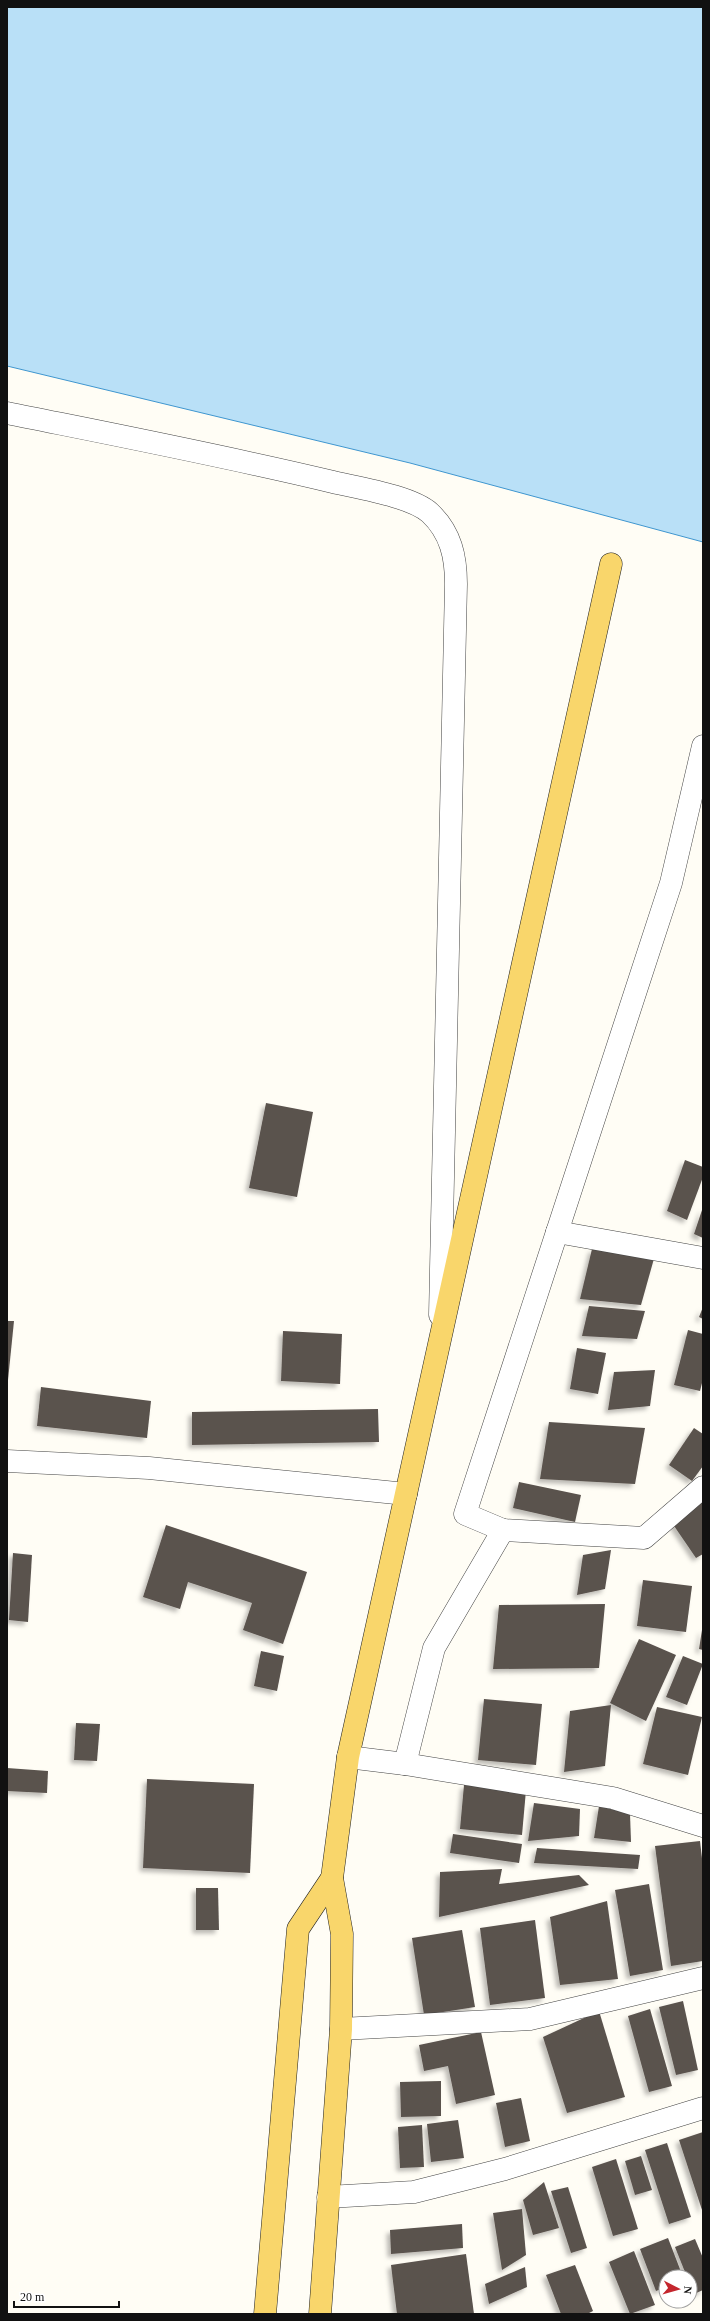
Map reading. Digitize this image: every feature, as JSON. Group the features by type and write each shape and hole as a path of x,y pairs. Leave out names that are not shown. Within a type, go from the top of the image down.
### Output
{"main road":[{"path":"320,2314 341,2029 342,1934 332,1878 348,1757 610,564"},
{"path":"265,2314 298,1929 332,1878"}],"street":[{"path":"7,413 260,464 402,499 429,512 447,533 456,560 456,584 440,1342"},
{"path":"703,746 671,883 465,1514 503,1530 644,1538 703,1487"},
{"path":"557,1232 703,1258"},
{"path":"7,1461 149,1468 406,1494"},
{"path":"405,1764 434,1648 503,1530"},
{"path":"348,1757 405,1764 613,1798 703,1826"},
{"path":"341,2029 530,2019 703,1978"},
{"path":"328,2197 414,2192 504,2169 703,2108"}],"water":[{"path":"7,7 703,7 703,542 410,463 7,366"}],"building":[{"path":"266,1103 313,1112 297,1197 249,1188"},
{"path":"685,1160 703,1167 703,1177 687,1220 667,1211"},
{"path":"703,1207 703,1238 694,1234"},
{"path":"592,1249 655,1255 641,1305 580,1299"},
{"path":"589,1306 645,1311 637,1339 582,1336"},
{"path":"703,1307 703,1319 699,1317"},
{"path":"7,1321 14,1321 8,1380 7,1380"},
{"path":"688,1330 703,1334 703,1379 700,1391 674,1385"},
{"path":"283,1331 342,1334 340,1384 281,1381"},
{"path":"577,1348 606,1353 598,1394 570,1389"},
{"path":"655,1370 650,1406 608,1410 614,1372"},
{"path":"41,1387 151,1401 147,1438 37,1426"},
{"path":"378,1409 379,1442 192,1445 192,1412"},
{"path":"549,1422 645,1428 635,1484 540,1479"},
{"path":"694,1428 703,1434 703,1466 692,1481 669,1465"},
{"path":"519,1482 581,1495 575,1522 513,1508"},
{"path":"703,1497 703,1554 696,1558 670,1520"},
{"path":"166,1525 307,1572 283,1644 243,1630 252,1603 188,1582 180,1609 143,1597"},
{"path":"611,1550 605,1589 577,1595 583,1555"},
{"path":"13,1553 32,1555 28,1622 9,1620"},
{"path":"643,1580 692,1586 686,1632 637,1626"},
{"path":"605,1604 599,1668 493,1669 499,1605"},
{"path":"703,1630 703,1650 699,1649"},
{"path":"639,1639 676,1655 646,1721 610,1703"},
{"path":"261,1651 284,1656 277,1691 254,1686"},
{"path":"683,1656 703,1664 687,1705 666,1697"},
{"path":"484,1699 542,1704 536,1765 478,1760"},
{"path":"611,1705 605,1766 564,1772 570,1711"},
{"path":"657,1707 702,1717 688,1775 643,1764"},
{"path":"76,1723 100,1724 97,1761 74,1760"},
{"path":"7,1768 48,1771 47,1793 7,1791"},
{"path":"147,1779 254,1784 250,1873 143,1868"},
{"path":"464,1785 526,1790 522,1835 460,1829"},
{"path":"534,1803 580,1809 579,1836 528,1841"},
{"path":"599,1806 630,1814 631,1842 594,1838"},
{"path":"453,1834 522,1844 519,1863 450,1853"},
{"path":"700,1841 703,1867 703,1961 671,1966 655,1846"},
{"path":"537,1848 640,1855 638,1869 534,1863"},
{"path":"502,1869 499,1884 579,1875 589,1885 439,1917 440,1872"},
{"path":"649,1884 663,1970 630,1976 615,1890"},
{"path":"196,1888 218,1888 219,1930 196,1930"},
{"path":"607,1901 618,1979 560,1985 550,1917"},
{"path":"535,1920 545,1998 490,2005 480,1928"},
{"path":"462,1930 475,2007 424,2015 412,1938"},
{"path":"683,2001 698,2070 676,2075 659,2007"},
{"path":"650,2009 672,2086 649,2092 628,2016"},
{"path":"599,2011 625,2097 567,2113 543,2037"},
{"path":"481,2032 495,2095 456,2104 448,2066 424,2071 419,2045"},
{"path":"441,2081 441,2116 401,2117 400,2082"},
{"path":"521,2098 530,2141 505,2147 496,2103"},
{"path":"458,2120 464,2158 431,2162 427,2124"},
{"path":"422,2125 424,2167 400,2168 398,2127"},
{"path":"703,2132 703,2210 702,2210 679,2140"},
{"path":"667,2143 691,2217 669,2224 645,2150"},
{"path":"641,2156 652,2190 635,2195 625,2161"},
{"path":"616,2159 638,2229 613,2236 592,2167"},
{"path":"544,2182 559,2228 533,2235 523,2200"},
{"path":"568,2187 587,2248 571,2253 551,2191"},
{"path":"522,2209 526,2255 502,2270 493,2213"},
{"path":"462,2224 463,2248 391,2254 390,2230"},
{"path":"668,2238 680,2269 658,2269 658,2290 656,2291 640,2249"},
{"path":"695,2239 703,2258 703,2290 698,2292 698,2269 684,2269 675,2247"},
{"path":"634,2251 655,2305 630,2314 609,2262"},
{"path":"466,2254 474,2314 397,2314 391,2265"},
{"path":"575,2265 593,2311 587,2314 561,2314 546,2275"},
{"path":"525,2267 527,2287 489,2304 485,2284"}]}
